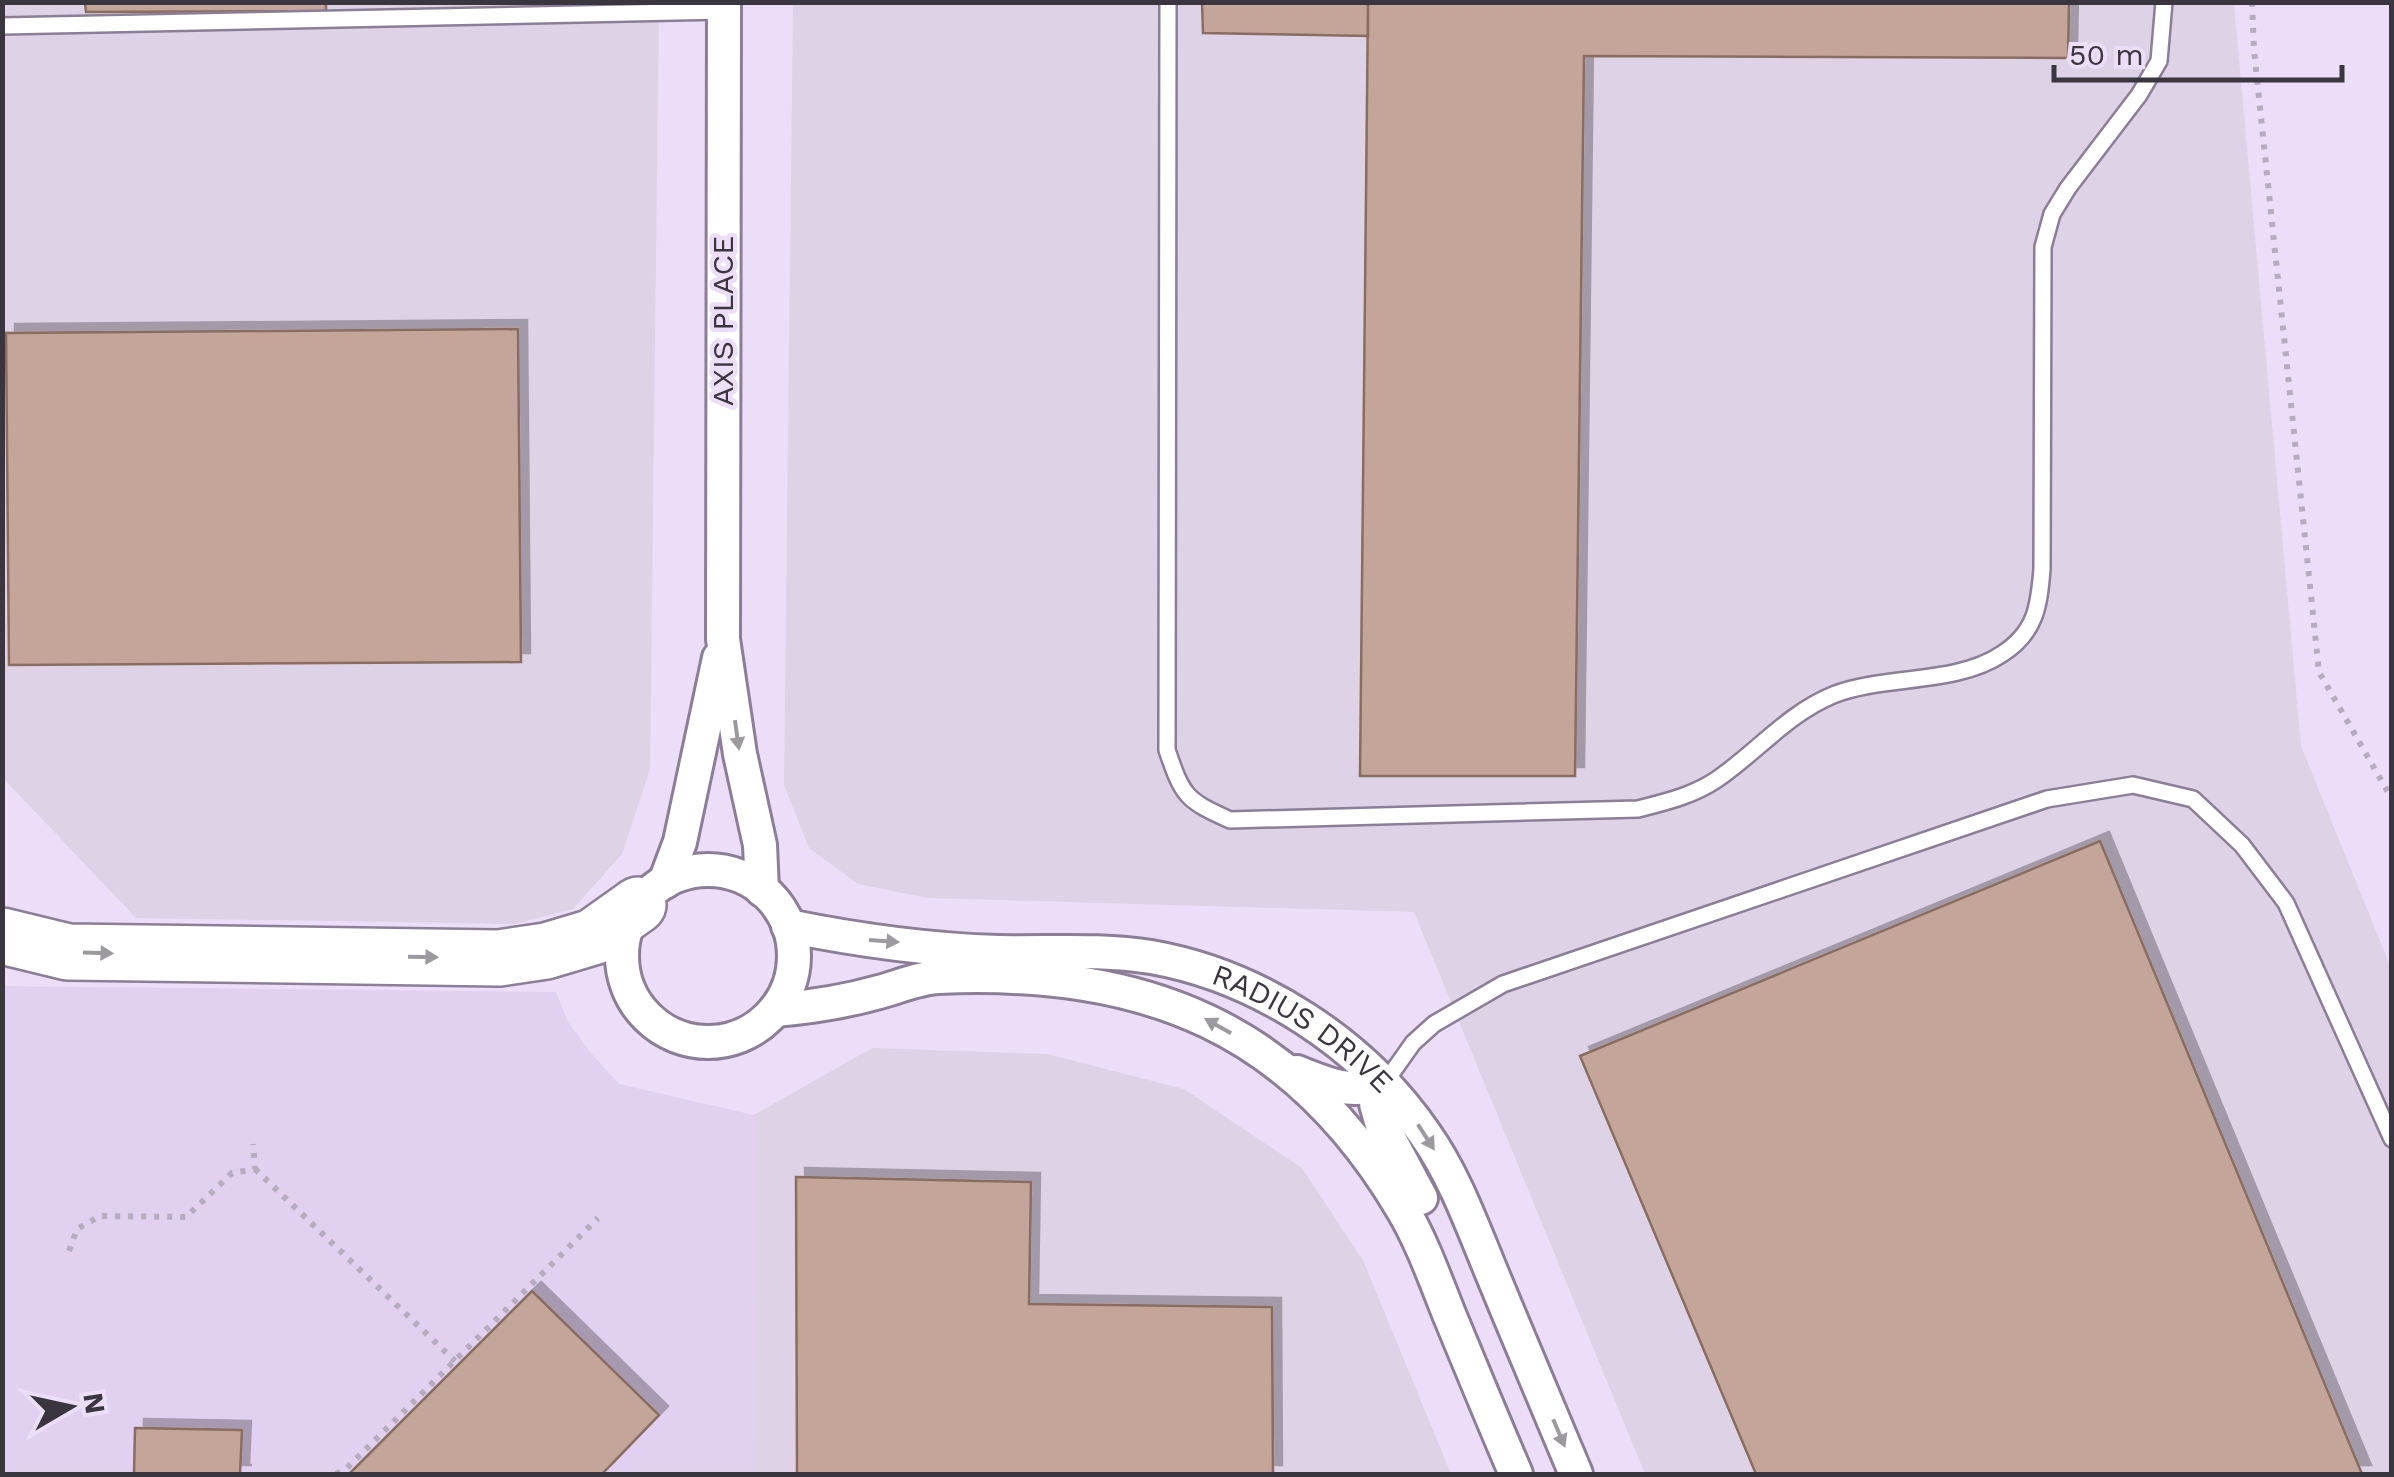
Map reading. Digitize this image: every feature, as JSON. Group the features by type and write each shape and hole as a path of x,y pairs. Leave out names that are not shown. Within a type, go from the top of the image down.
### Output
{"highway":[{"path":"2,936 68,952 500,958 546,951 593,937 651,893"}],"street":[{"name":"AXIS PLACE","path":"724,6 723,639 740,754 760,844 762,890"},
{"name":"AXIS PLACE","path":"651,893 680,842 723,639"},
{"path":"715,870 740,876 762,890 788,926 792,969 787,991 775,1010 743,1035 723,1041 682,1039 645,1015 624,974 622,950 627,926 651,893 689,872 715,870"},
{"name":"RADIUS DRIVE","path":"788,926 852,939 996,952 1150,957 1216,973 1279,1003 1332,1038 1384,1084 1426,1135 1460,1198 1576,1474"},
{"name":"RADIUS DRIVE","path":"775,1010 823,1006 932,977 1065,980 1126,990 1194,1013 1254,1046 1311,1092 1367,1154 1405,1213 1516,1474"},
{"path":"1275,1062 1330,1086 1358,1090 1384,1084"},
{"path":"1384,1084 1376,1104 1382,1125 1451,1258 1488,1356 1500,1438"}],"lane":[{"path":"1168,2 1167,750 1176,777 1192,803 1230,820 1638,809 1684,797 1714,781 1790,718 1834,694 1976,666 2002,654 2023,636 2039,611 2044,247 2052,214 2068,188 2139,95 2159,62 2164,2"},
{"path":"2,26 724,6"},
{"path":"1384,1084 1434,1024 1503,984 2046,799 2133,786 2193,799 2242,845 2286,903 2392,1139"}],"path":[{"path":"2252,2 2319,672 2392,798"},
{"path":"252,1144 256,1170 455,1361"},
{"path":"69,1250 77,1229 100,1216 186,1217 232,1173 256,1170"},
{"path":"336,1474 347,1468 598,1218"}],"shaded area":[{"path":"3,3 659,3 650,769 622,854 573,909 515,924 136,918 3,778"},
{"path":"793,3 2234,3 2301,746 2391,968 2391,1474 1645,1474 1414,912 927,898 858,884 809,848 784,785"},
{"path":"3,986 556,992 568,1022 619,1084 754,1115 753,1474 3,1474"},
{"path":"872,1048 1047,1054 1184,1089 1302,1168 1363,1260 1451,1474 753,1474 754,1115"}],"building":[{"path":"85,2 326,2 326,11 86,12"},
{"path":"1202,2 1368,2 1368,36 1203,33"},
{"path":"1368,2 2069,2 2068,58 1584,56 1575,776 1360,776"},
{"path":"518,329 521,662 9,665 6,333"},
{"path":"2100,841 2362,1474 1756,1474 1580,1056"},
{"path":"796,1177 1031,1182 1029,1304 1272,1307 1273,1474 797,1474"},
{"path":"532,1291 659,1415 602,1474 349,1474"},
{"path":"135,1428 242,1430 240,1474 134,1474"}]}
